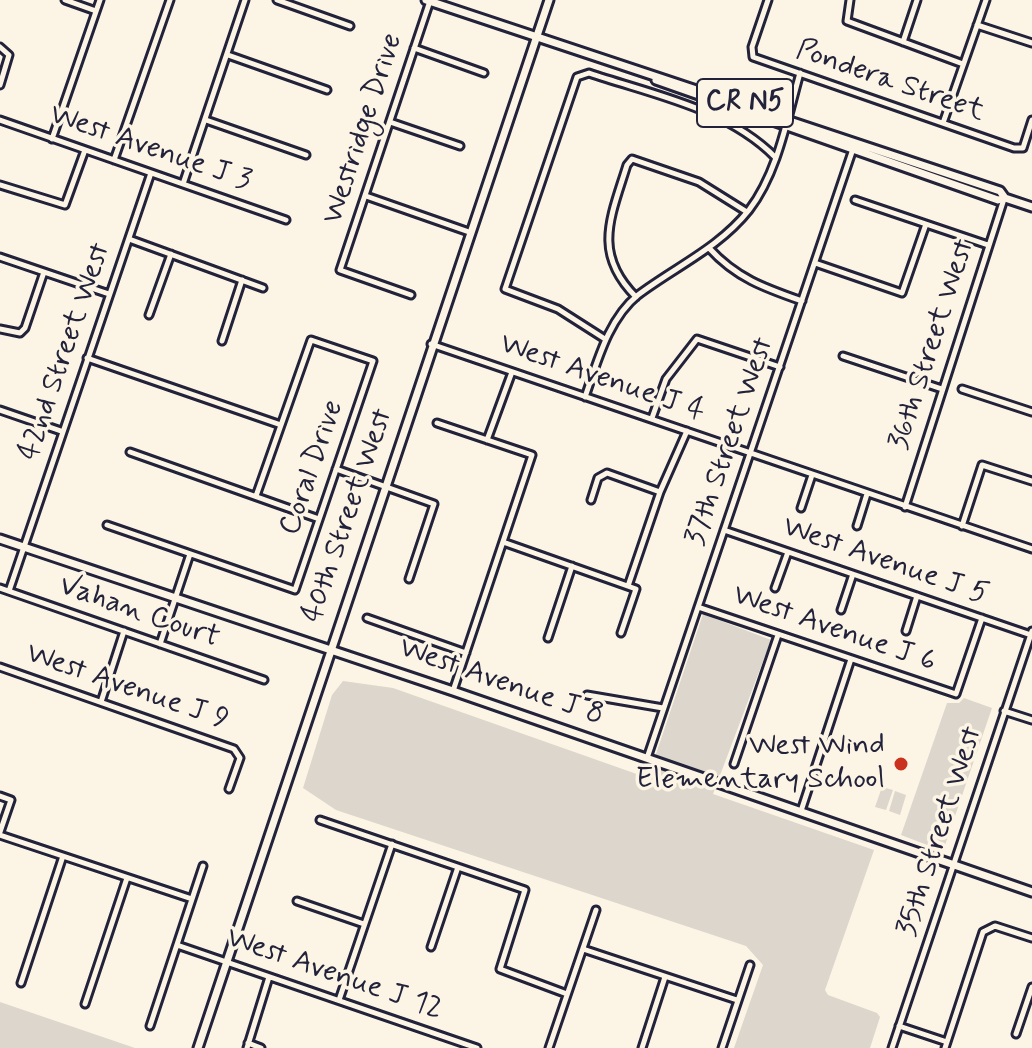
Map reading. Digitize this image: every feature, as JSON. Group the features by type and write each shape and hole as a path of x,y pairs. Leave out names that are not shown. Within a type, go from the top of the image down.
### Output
{"main road":[{"name":"40th Street West","path":"198,1048 328,651 549,0"},
{"path":"428,1 632,70"},
{"name":"CR N5","path":"632,70 856,141 1000,191 1005,198"},
{"name":"CR N5","path":"632,70 692,96 998,200 1005,198 1032,207"},
{"name":"West Avenue J 8","path":"0,539 453,691 1032,892"}],"street":[{"path":"65,0 96,11"},
{"path":"52,139 100,0"},
{"path":"114,160 170,0"},
{"path":"183,184 245,0"},
{"path":"277,0 350,26"},
{"name":"Pondera Street","path":"768,0 752,47 753,57 1014,148 1023,148 1032,120"},
{"path":"850,0 847,21 963,64"},
{"path":"903,42 917,0"},
{"path":"943,123 986,0"},
{"name":"Westridge Drive","path":"411,295 340,270 428,1"},
{"path":"977,25 1032,43"},
{"path":"0,47 9,55 0,85"},
{"path":"414,48 484,73"},
{"path":"228,55 327,90"},
{"path":"605,339 558,309 505,289 577,77 589,73 726,119 753,136 775,157"},
{"path":"585,397 605,339 636,297 709,248 747,212 763,190 800,73"},
{"name":"West Avenue J 3","path":"0,120 286,220"},
{"path":"206,120 306,155"},
{"path":"390,122 460,146"},
{"name":"37th Street West","path":"647,758 856,141"},
{"path":"0,185 65,205 85,150"},
{"path":"636,297 621,282 609,260 607,245 609,222 627,165 632,159 640,159 699,182 747,212"},
{"name":"42nd Street West","path":"9,591 151,173"},
{"path":"366,196 469,232"},
{"name":"36th Street West","path":"905,507 1005,198"},
{"path":"855,200 988,245"},
{"path":"815,263 902,293 926,224"},
{"path":"129,238 263,288"},
{"path":"709,248 728,269 746,281 802,301"},
{"path":"149,315 171,254"},
{"path":"0,257 109,294"},
{"path":"0,329 20,333 44,272"},
{"path":"222,341 242,280"},
{"path":"652,418 666,379 697,339 780,367"},
{"name":"Coral Drive","path":"190,554 295,590 373,361 311,340 281,425"},
{"name":"West Avenue J 4","path":"431,344 1032,549"},
{"path":"843,356 942,389"},
{"path":"87,358 281,425 256,496"},
{"path":"487,440 512,372"},
{"path":"962,389 1032,412"},
{"path":"0,410 61,431"},
{"path":"437,423 532,455 453,691"},
{"path":"628,586 660,492 687,431"},
{"path":"130,452 319,519"},
{"path":"962,526 982,465 1032,481"},
{"path":"336,469 434,504 409,579"},
{"path":"591,500 598,478 607,473 660,492"},
{"path":"801,508 812,475"},
{"path":"857,526 867,494"},
{"path":"107,525 190,554 160,644"},
{"name":"West Avenue J 5","path":"724,530 1031,633"},
{"path":"503,542 636,589 621,633"},
{"path":"775,588 788,552"},
{"path":"548,638 572,566"},
{"path":"841,610 853,574"},
{"name":"Vahan Court","path":"0,588 264,680"},
{"path":"906,631 917,596"},
{"name":"West Avenue J 6","path":"698,607 956,694 982,618"},
{"path":"367,618 466,653"},
{"path":"100,702 124,631"},
{"name":"35th Street West","path":"892,1048 1031,633"},
{"path":"734,764 778,635"},
{"path":"801,811 851,659"},
{"name":"West Avenue J 9","path":"0,667 238,753 229,789"},
{"path":"587,695 663,708"},
{"path":"1004,711 1032,720"},
{"path":"0,796 11,800 0,833 192,899"},
{"path":"320,820 525,890 500,969 567,994"},
{"path":"339,1000 392,844"},
{"path":"21,983 63,856"},
{"path":"150,1026 203,866"},
{"path":"431,947 458,867"},
{"path":"85,1004 127,878"},
{"path":"297,901 365,924"},
{"path":"549,1048 596,910"},
{"path":"899,1026 946,1045 983,932 988,926 1032,938"},
{"name":"West Avenue J 12","path":"177,945 476,1048"},
{"path":"583,949 737,1000"},
{"path":"722,1048 750,965"},
{"path":"261,1048 247,1046 269,977"},
{"path":"642,1048 665,977"},
{"path":"1016,1034 1032,987"}],"shaded area":[{"path":"703,614 771,640 713,794 874,850 825,990 828,995 877,1013 880,1017 870,1048 734,1048 763,965 746,946 336,810 303,788 332,695 343,681 393,688 648,778"},
{"path":"964,698 992,708 943,851 901,835 947,703 959,703"},
{"path":"882,787 893,790 886,810 875,807"},
{"path":"895,791 906,795 900,815 889,811"},
{"path":"0,1002 135,1048 0,1048"}],"place":[{"name":"West Wind Elementary School","path":"901,764"}]}
